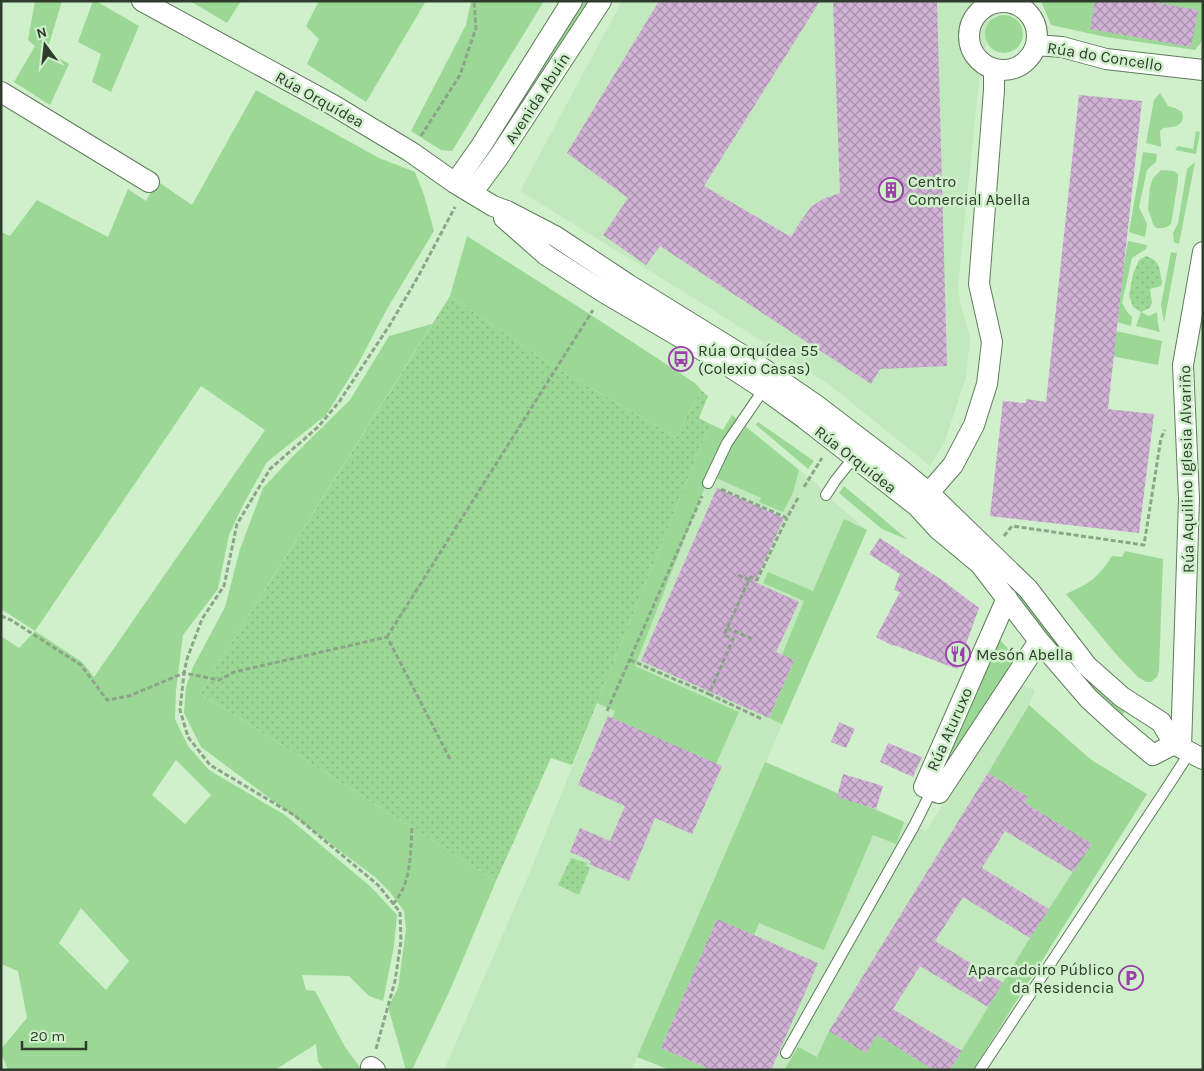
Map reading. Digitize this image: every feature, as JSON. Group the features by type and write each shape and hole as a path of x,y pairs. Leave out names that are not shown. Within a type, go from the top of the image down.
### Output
{"street":[{"name":"Rúa Orquídea","path":"142,1 333,106 410,152 493,206 507,211 555,236 629,285 755,363 824,411 901,470 923,499 938,529 980,564 1038,641 1089,698 1122,729 1153,755 1187,751"},
{"name":"Avenida Abuín","path":"464,188 481,146 572,1"},
{"name":"Avenida Abuín","path":"464,188 498,158 601,1"},
{"path":"1012,2 1028,12 1036,27 1036,45 1028,60 1012,69 994,69 978,60 970,45 970,27 978,12 994,3 1012,2"},
{"name":"Rúa do Concello","path":"1036,45 1062,47 1106,59 1203,70"},
{"path":"923,499 953,464 974,425 987,384 992,342 979,284 994,69"},
{"path":"1,92 149,182"},
{"name":"Rúa Orquídea","path":"493,206 546,255 722,361 764,389 833,440 854,458 923,499 1028,589 1087,666 1122,697 1161,722 1187,751"},
{"name":"Rúa Aquilino Iglesia Alvariño","path":"1187,751 1196,516 1189,499 1183,365 1203,252"},
{"name":"Rúa Aturuxo","path":"1007,598 924,787 939,794 1038,641"}],"lane":[{"path":"708,483 727,443 764,389"},
{"path":"826,495 854,458"},
{"path":"980,1070 1165,791 1187,751"},
{"path":"786,1054 914,826 932,790"}],"path":[{"path":"410,152 460,75 476,28 474,1"},
{"path":"373,1069 395,982 401,941 400,912 378,885 294,815 210,765 188,738 180,710 187,659 202,619 224,586 237,524 241,516 270,469 318,427 339,402 391,323 419,275 464,188"},
{"path":"1,616 11,620 81,665 107,700 129,696 184,673 219,680 234,672 387,637 605,292"},
{"path":"1004,536 1012,526 1144,546 1161,438"},
{"path":"804,487 833,440"},
{"path":"607,711 708,483 787,518"},
{"path":"709,694 733,639 724,635 749,580 751,577 758,580 799,496"},
{"path":"738,575 749,580"},
{"path":"728,628 755,640"},
{"path":"387,637 450,759"},
{"path":"630,660 762,719"},
{"path":"393,904 405,887 410,867 412,828"}],"shaded area":[{"path":"35,1 62,1 47,51 69,64 50,105 14,82 35,46 28,40"},
{"path":"93,1 139,26 111,92 92,82 101,54 78,42"},
{"path":"190,1 241,1 227,23"},
{"path":"319,1 426,1 366,102 307,64 319,39 306,26"},
{"path":"471,1 544,1 452,151 441,150 411,131 466,25"},
{"path":"583,1 590,1 496,148 491,146"},
{"name":"Centro Comercial Abella","path":"622,1 998,1 980,70 958,286 960,302 970,337 966,377 945,441 930,466 831,386 721,315 520,191"},
{"path":"1041,1 1203,1 1203,40 1195,50 1106,37 1051,25"},
{"path":"1004,15 1017,21 1023,34 1017,47 1004,53 991,47 985,34 991,21"},
{"path":"256,90 379,158 415,172 424,195 434,231 387,309 358,364 326,415 267,462 229,535 218,589 183,635 176,690 175,719 188,746 209,770 285,815 371,887 397,915 394,946 383,1001 369,996 349,976 302,975 306,990 315,991 345,1047 362,1070 324,1070 318,1062 316,1044 275,1070 8,1070 1,1049 27,1018 18,971 1,964 1,636 19,648 35,631 1,609 1,232 10,236 37,200 108,237 128,189 146,201 157,181 192,205","holes":["201,386 265,430 94,677 82,662 35,631","176,760 211,795 185,824 152,795","81,908 129,961 106,990 59,943"]},
{"path":"1160,93 1168,106 1182,112 1183,117 1178,125 1163,128 1160,131 1161,147 1146,143 1154,100"},
{"path":"1196,131 1200,132 1196,154 1175,150 1178,146 1193,149"},
{"path":"1143,152 1157,154 1156,162 1147,170 1139,207 1147,224 1145,237 1129,232"},
{"path":"1195,162 1179,244 1174,242 1173,233 1178,223 1187,169"},
{"path":"1161,170 1174,171 1178,174 1178,181 1171,224 1166,227 1156,228 1148,209 1150,187 1153,178"},
{"path":"467,236 695,383 701,390 676,437 553,366 450,296"},
{"path":"1128,241 1147,245 1146,249 1132,258 1122,303 1132,317 1131,326 1114,321"},
{"path":"1171,252 1177,253 1164,323 1161,305"},
{"path":"1146,256 1157,263 1162,282 1161,286 1150,289 1152,303 1150,308 1141,312 1133,307 1129,295 1133,274 1139,260"},
{"path":"450,296 553,366 676,437 701,390 708,396 699,418 710,424 572,765 551,758 496,881 200,693"},
{"path":"1141,312 1149,316 1157,312 1160,332 1136,326"},
{"path":"432,324 200,693 496,881 450,990 412,1070 406,1070 388,1007 398,988 406,929 404,911 390,892 375,877 201,747 184,713 186,687 193,667 225,607 240,549 263,488 350,400 389,336"},
{"path":"1111,330 1162,341 1158,365 1106,355"},
{"path":"732,415 817,484 835,503 867,530 766,762 926,831 1019,683 1035,690 1029,705 1090,759 1147,794 973,1070 670,1070 637,1057 631,1070 444,1070 530,872 710,424 723,430"},
{"path":"732,415 738,420 724,438 635,666 739,712 716,764 612,718 615,711 597,703 710,424 723,430"},
{"path":"758,422 814,461 808,469 756,425"},
{"path":"746,427 799,470 793,493 783,512 759,502 761,498 716,478 731,447"},
{"path":"844,486 908,540 882,529 839,493"},
{"path":"844,519 867,530 782,724 769,718 794,660 782,655 804,601 763,583 768,572 813,591"},
{"path":"950,523 1015,589 1112,701 1125,712 1122,715 1087,682 1019,599"},
{"path":"1125,551 1163,559 1159,671 1157,677 1151,682 1146,682 1138,677 1115,653 1066,594 1093,579 1112,556 1122,557"},
{"path":"997,637 1016,657 952,759 945,762"},
{"path":"1029,705 1090,759 1147,794 973,1070 950,1070 1030,938 1091,844 1025,803 1028,797 988,773"},
{"path":"765,762 904,822 896,844 873,835 824,950 759,923 754,935 717,920 661,1048 712,1070 670,1070 637,1057"},
{"path":"571,858 587,863 586,866 590,868 579,895 558,885"},
{"path":"829,1031 877,1035 934,1070 784,1070 798,1047 817,1057"}],"building":[{"name":"Centro Comercial Abella","path":"659,1 820,1 704,186 791,237 811,207 823,199 840,193 833,1 937,1 947,366 880,369 871,384 660,246 646,265 603,235 628,198 567,153"},
{"path":"1095,1 1146,1 1198,10 1191,47 1090,29"},
{"path":"1079,95 1142,101 1108,409 1154,414 1139,533 990,516 1003,401 1026,403 1026,399 1046,402"},
{"path":"717,488 784,518 755,582 799,602 776,652 794,660 769,718 641,661"},
{"path":"880,538 942,580 979,608 957,669 893,646 876,637 900,592 894,590 900,574 869,554"},
{"path":"608,716 722,766 692,834 655,818 629,881 589,864 591,861 570,852 580,828 610,841 625,806 578,785"},
{"path":"839,722 855,729 846,748 831,742"},
{"path":"888,743 922,757 913,777 880,762"},
{"path":"988,773 1028,797 1025,803 1092,844 1073,872 1005,831 982,868 1049,909 1030,938 963,897 935,941 1003,983 988,1007 920,966 893,1009 962,1051 950,1070 934,1070 877,1035 866,1053 829,1031"},
{"path":"843,774 883,786 876,809 837,797"},
{"path":"717,919 818,963 771,1070 712,1070 661,1048"}],"place":[{"name":"Centro Comercial Abella","path":"891,190"},
{"name":"Rúa Orquídea 55 (Colexio Casas)","path":"681,359"},
{"name":"Mesón Abella","path":"958,654"},
{"name":"Aparcadoiro Público da Residencia","path":"1131,978"}]}
